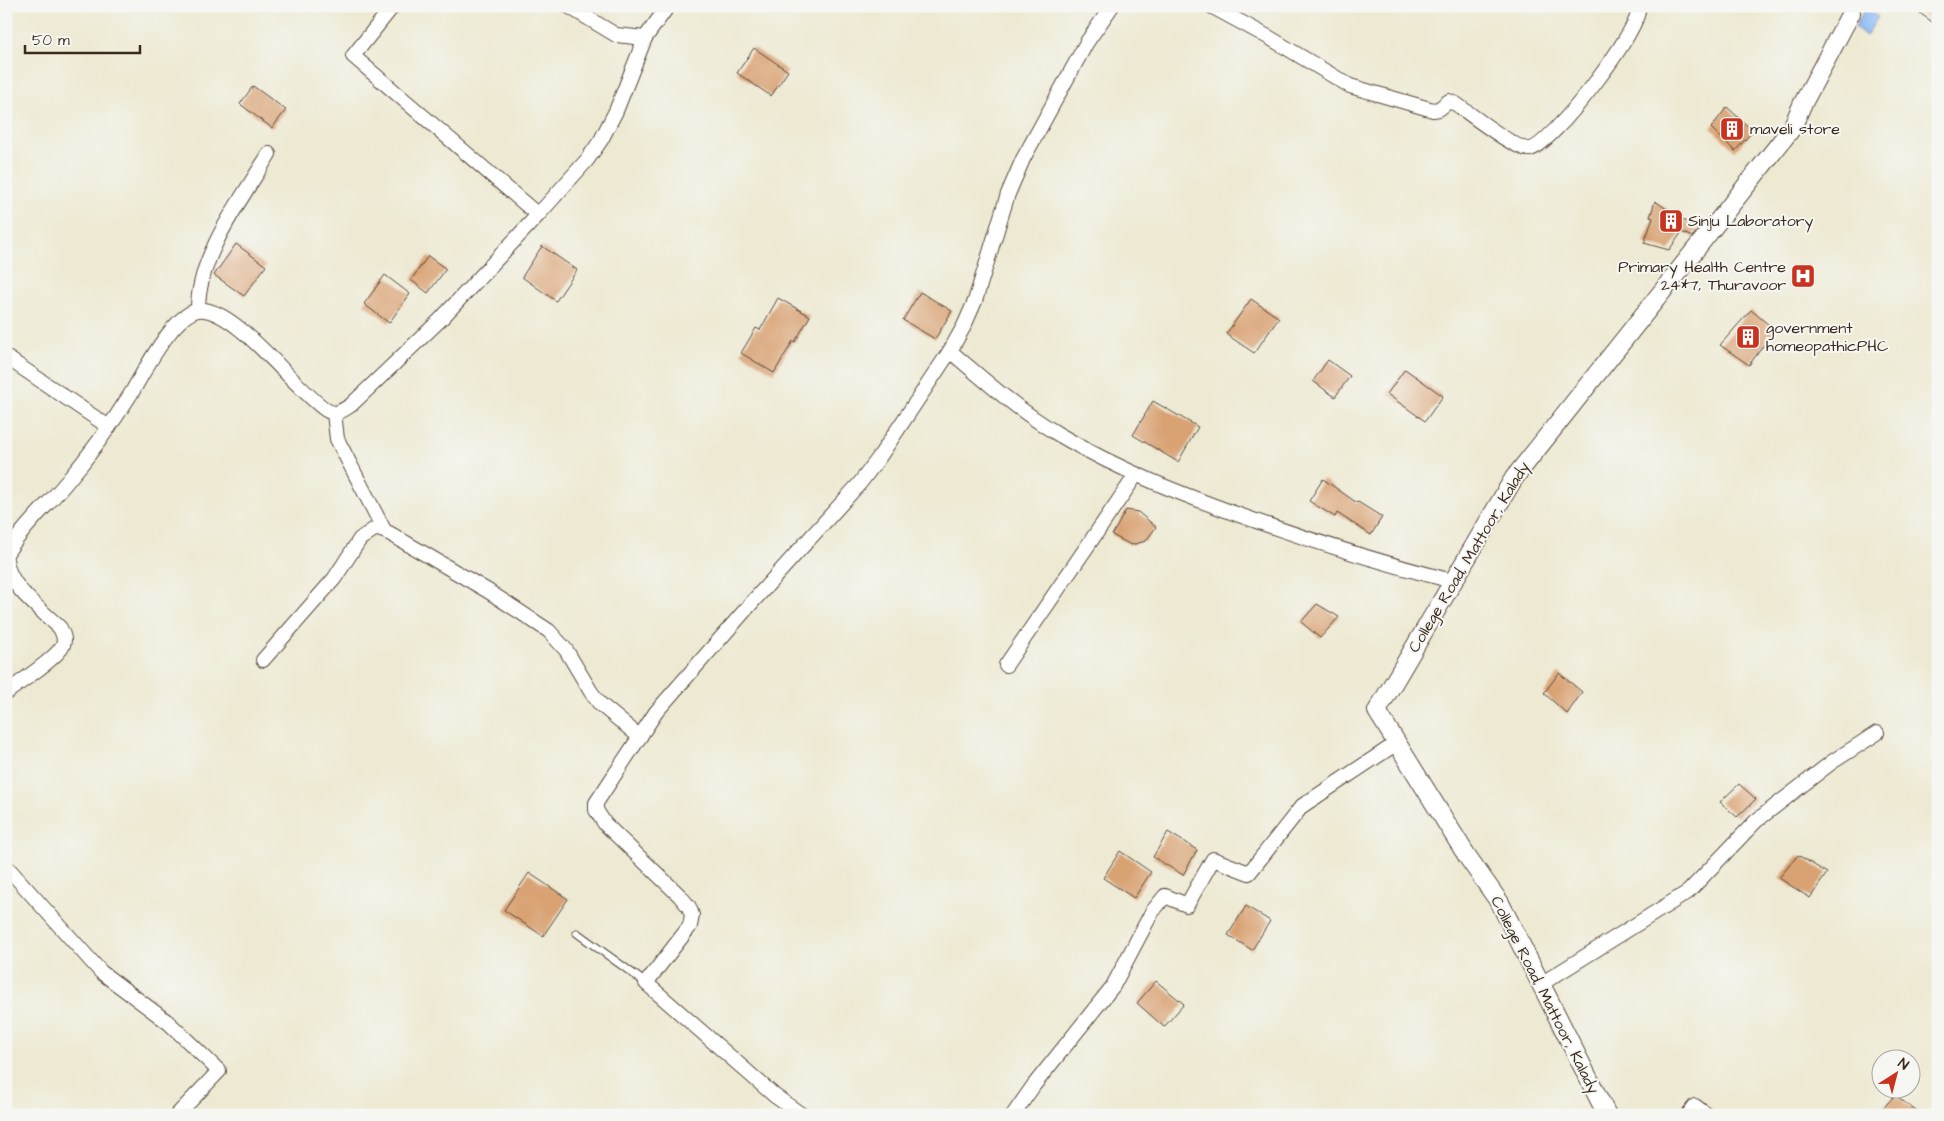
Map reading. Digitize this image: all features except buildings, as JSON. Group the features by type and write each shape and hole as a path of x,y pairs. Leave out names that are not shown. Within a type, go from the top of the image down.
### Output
{"street":[{"path":"568,6 616,35 645,38"},
{"path":"334,413 351,405 401,359 441,319 571,179 601,140 628,83 645,38 668,6"},
{"path":"802,1115 775,1096 646,983 690,926 692,914 680,896 605,824 596,810 596,803 656,712 860,483 950,351 975,301 1008,194 1023,160 1087,42 1112,6"},
{"path":"1211,6 1270,38 1350,86 1433,110 1439,109 1449,101 1508,140 1523,148 1531,149 1537,147 1575,108 1615,57 1639,14 1635,6"},
{"name":"College Road, Mattoor, Kalady","path":"1607,1115 1500,903 1467,856 1377,711 1514,478 1792,128 1851,13 1850,6"},
{"path":"388,8 353,56 538,215"},
{"path":"198,309 201,281 213,250 269,154"},
{"path":"6,554 14,542 66,484 109,427 156,352 188,313 198,309 218,314 236,327 319,406 334,413"},
{"path":"950,351 1034,418 1059,434 1136,474 1198,501 1294,534 1397,567 1452,581"},
{"path":"6,357 109,427"},
{"path":"334,413 337,439 384,530"},
{"path":"1006,665 1136,474"},
{"path":"263,660 334,579 360,539 373,530 384,530 488,591 549,631 566,650 600,704 640,737"},
{"path":"6,559 7,570 15,584 60,628 64,637 62,646 44,665 6,692"},
{"path":"1541,984 1688,892 1756,821 1832,762 1877,733"},
{"path":"1013,1115 1034,1085 1113,986 1152,912 1165,896 1187,905 1213,859 1249,873 1302,806 1397,743"},
{"path":"6,866 101,972 169,1023 219,1071 177,1115"},
{"path":"1688,1115 1695,1106 1707,1115"}],"lane":[{"path":"576,933 646,983"}],"water":[{"path":"1865,9 1878,17 1866,36 1855,27"}],"place":[{"name":"maveli store","path":"1732,129"},
{"name":"Sinju Laboratory","path":"1671,221"},
{"name":"Primary Health Centre 24*7, Thuravoor","path":"1803,276"},
{"name":"government homeopathicPHC","path":"1748,337"}]}
